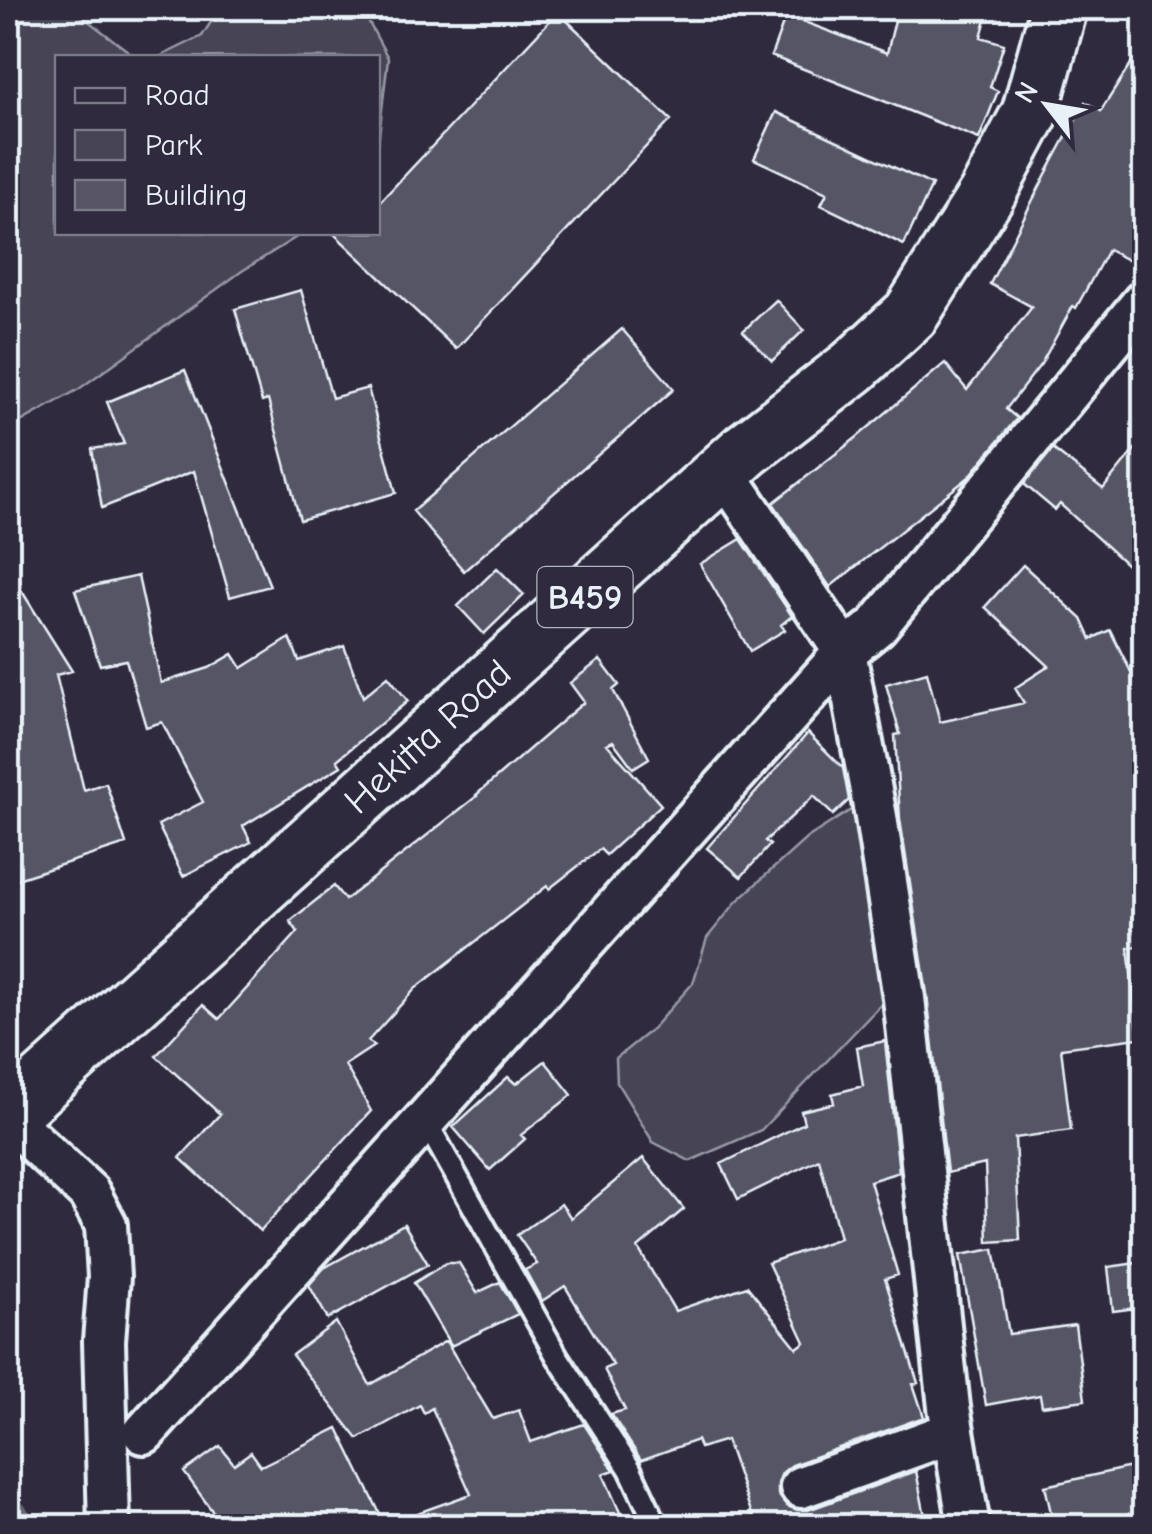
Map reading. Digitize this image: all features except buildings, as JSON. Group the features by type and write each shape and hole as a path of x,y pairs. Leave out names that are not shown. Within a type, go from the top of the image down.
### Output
{"main road":[{"name":"Hekitta Road","path":"8,1116 746,450 854,367 911,314 988,194 1030,113 1059,8"}],"street":[{"path":"144,1433 845,652 877,626 1144,301"},
{"path":"724,472 845,652 904,998 953,1432 969,1526"},
{"path":"8,1116 90,1193 106,1225 109,1277 104,1341 110,1526"},
{"path":"801,1487 953,1432"}],"lane":[{"path":"425,1120 557,1356 630,1469 657,1526"}],"green space":[{"path":"8,8 71,8 133,55 55,55 55,235 300,235 242,271 79,389 8,429"},
{"path":"220,8 361,8 388,58 380,127 380,55 163,55 202,36"},
{"path":"857,806 889,996 761,1130 690,1161 653,1142 617,1083 616,1058 651,1030 693,983 707,938 737,901 807,838"}],"waterway":[{"path":"8,1518 14,1526"}]}
